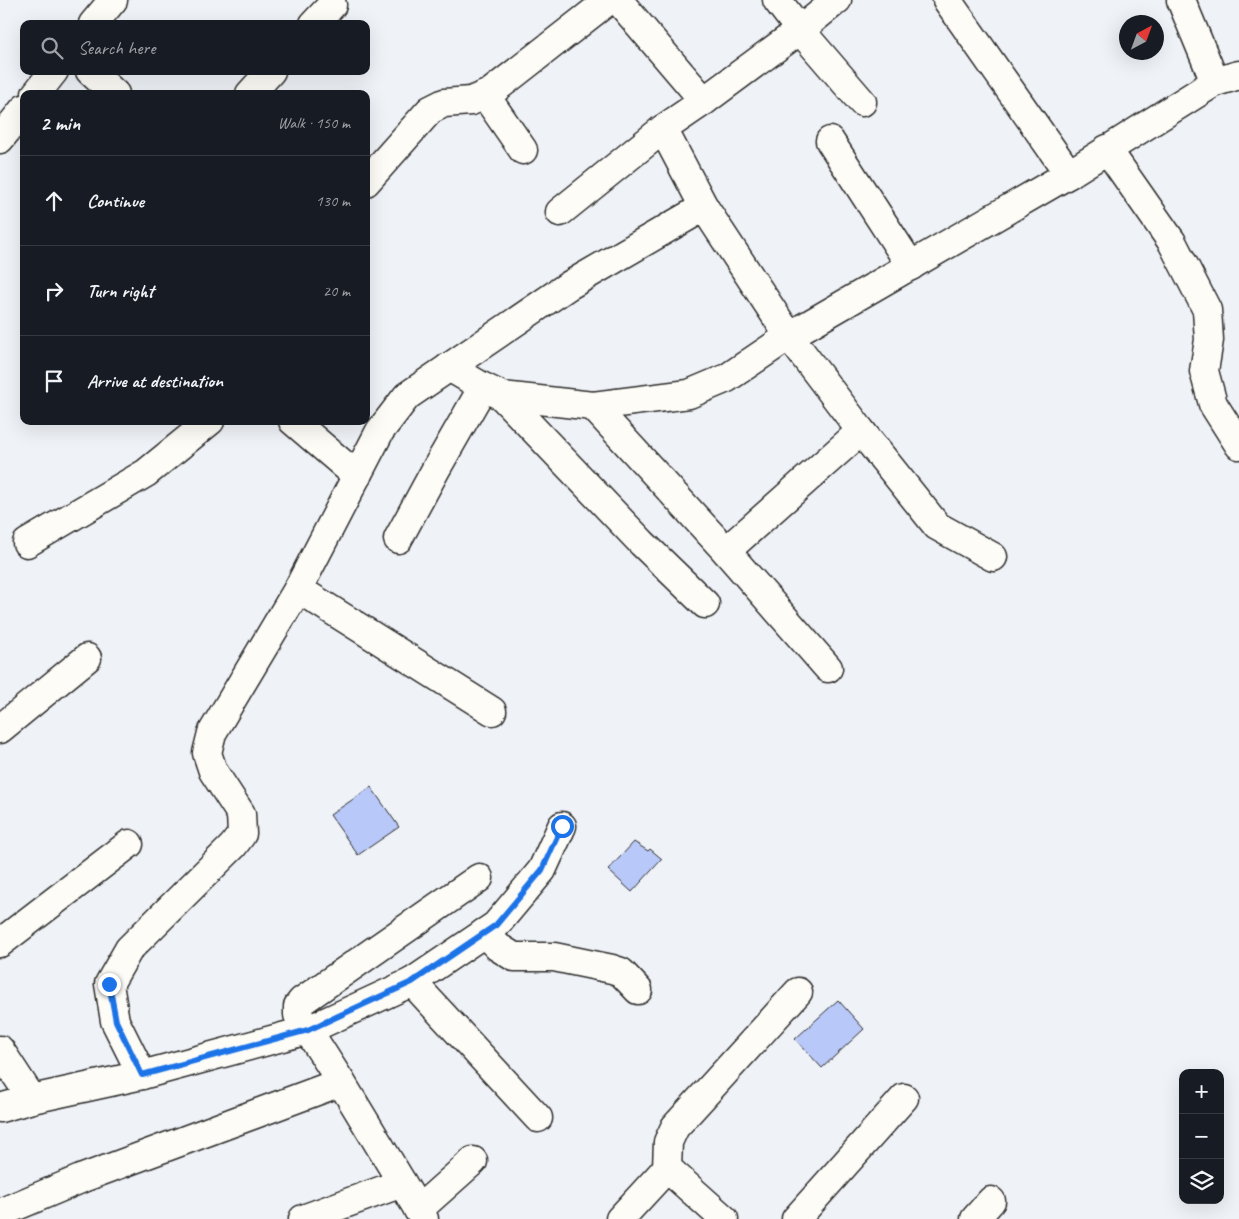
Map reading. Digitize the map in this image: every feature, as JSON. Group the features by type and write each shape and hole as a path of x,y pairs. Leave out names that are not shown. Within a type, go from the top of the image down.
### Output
{"street":[{"path":"96,20 113,0"},
{"path":"370,178 430,110 444,103 471,101 490,93 609,0"},
{"path":"618,0 704,101"},
{"path":"776,0 862,102"},
{"path":"560,212 663,128 704,101 800,30 837,0"},
{"path":"947,0 1068,174"},
{"path":"493,392 593,406 688,394 727,378 789,336 1068,174 1107,149 1230,82 1181,0"},
{"path":"39,90 51,75"},
{"path":"94,75 111,90"},
{"path":"254,90 267,75"},
{"path":"485,95 523,150"},
{"path":"0,139 20,114"},
{"path":"663,128 704,207 789,336 861,431 937,526 993,558"},
{"path":"830,141 911,266"},
{"path":"1107,149 1172,242 1207,310 1209,340 1204,371 1213,404 1239,445"},
{"path":"142,1075 116,1021 109,984 129,949 233,846 242,834 241,814 213,771 206,752 212,733 298,589 380,431 407,396 568,286 704,207"},
{"path":"449,367 493,392 705,604"},
{"path":"398,539 436,469 493,392"},
{"path":"593,406 726,551 828,668"},
{"path":"27,543 146,473 205,425"},
{"path":"298,425 357,476"},
{"path":"726,551 861,431"},
{"path":"298,589 492,712"},
{"path":"0,729 87,658"},
{"path":"0,1108 32,1099 142,1075 308,1030 412,982 496,925 542,870 562,826"},
{"path":"0,943 129,844"},
{"path":"473,1161 421,1214 298,1015 298,1006 302,1001 479,878"},
{"path":"484,933 498,947 514,957 554,957 612,969 621,972 638,990"},
{"path":"412,982 538,1118"},
{"path":"620,1219 666,1168 668,1142 675,1127 798,992"},
{"path":"0,1050 32,1099"},
{"path":"0,1214 83,1178 341,1082"},
{"path":"796,1219 904,1098"},
{"path":"666,1168 724,1219"},
{"path":"303,1219 402,1183"}],"building":[{"path":"371,787 399,827 358,855 330,815"},
{"path":"634,842 648,851 650,849 662,859 632,892 608,870"},
{"path":"838,1000 864,1029 822,1068 795,1039"}],"route":[{"path":"109,984 116,1021 142,1075 308,1030 412,982 496,925 542,870 562,826"}]}
